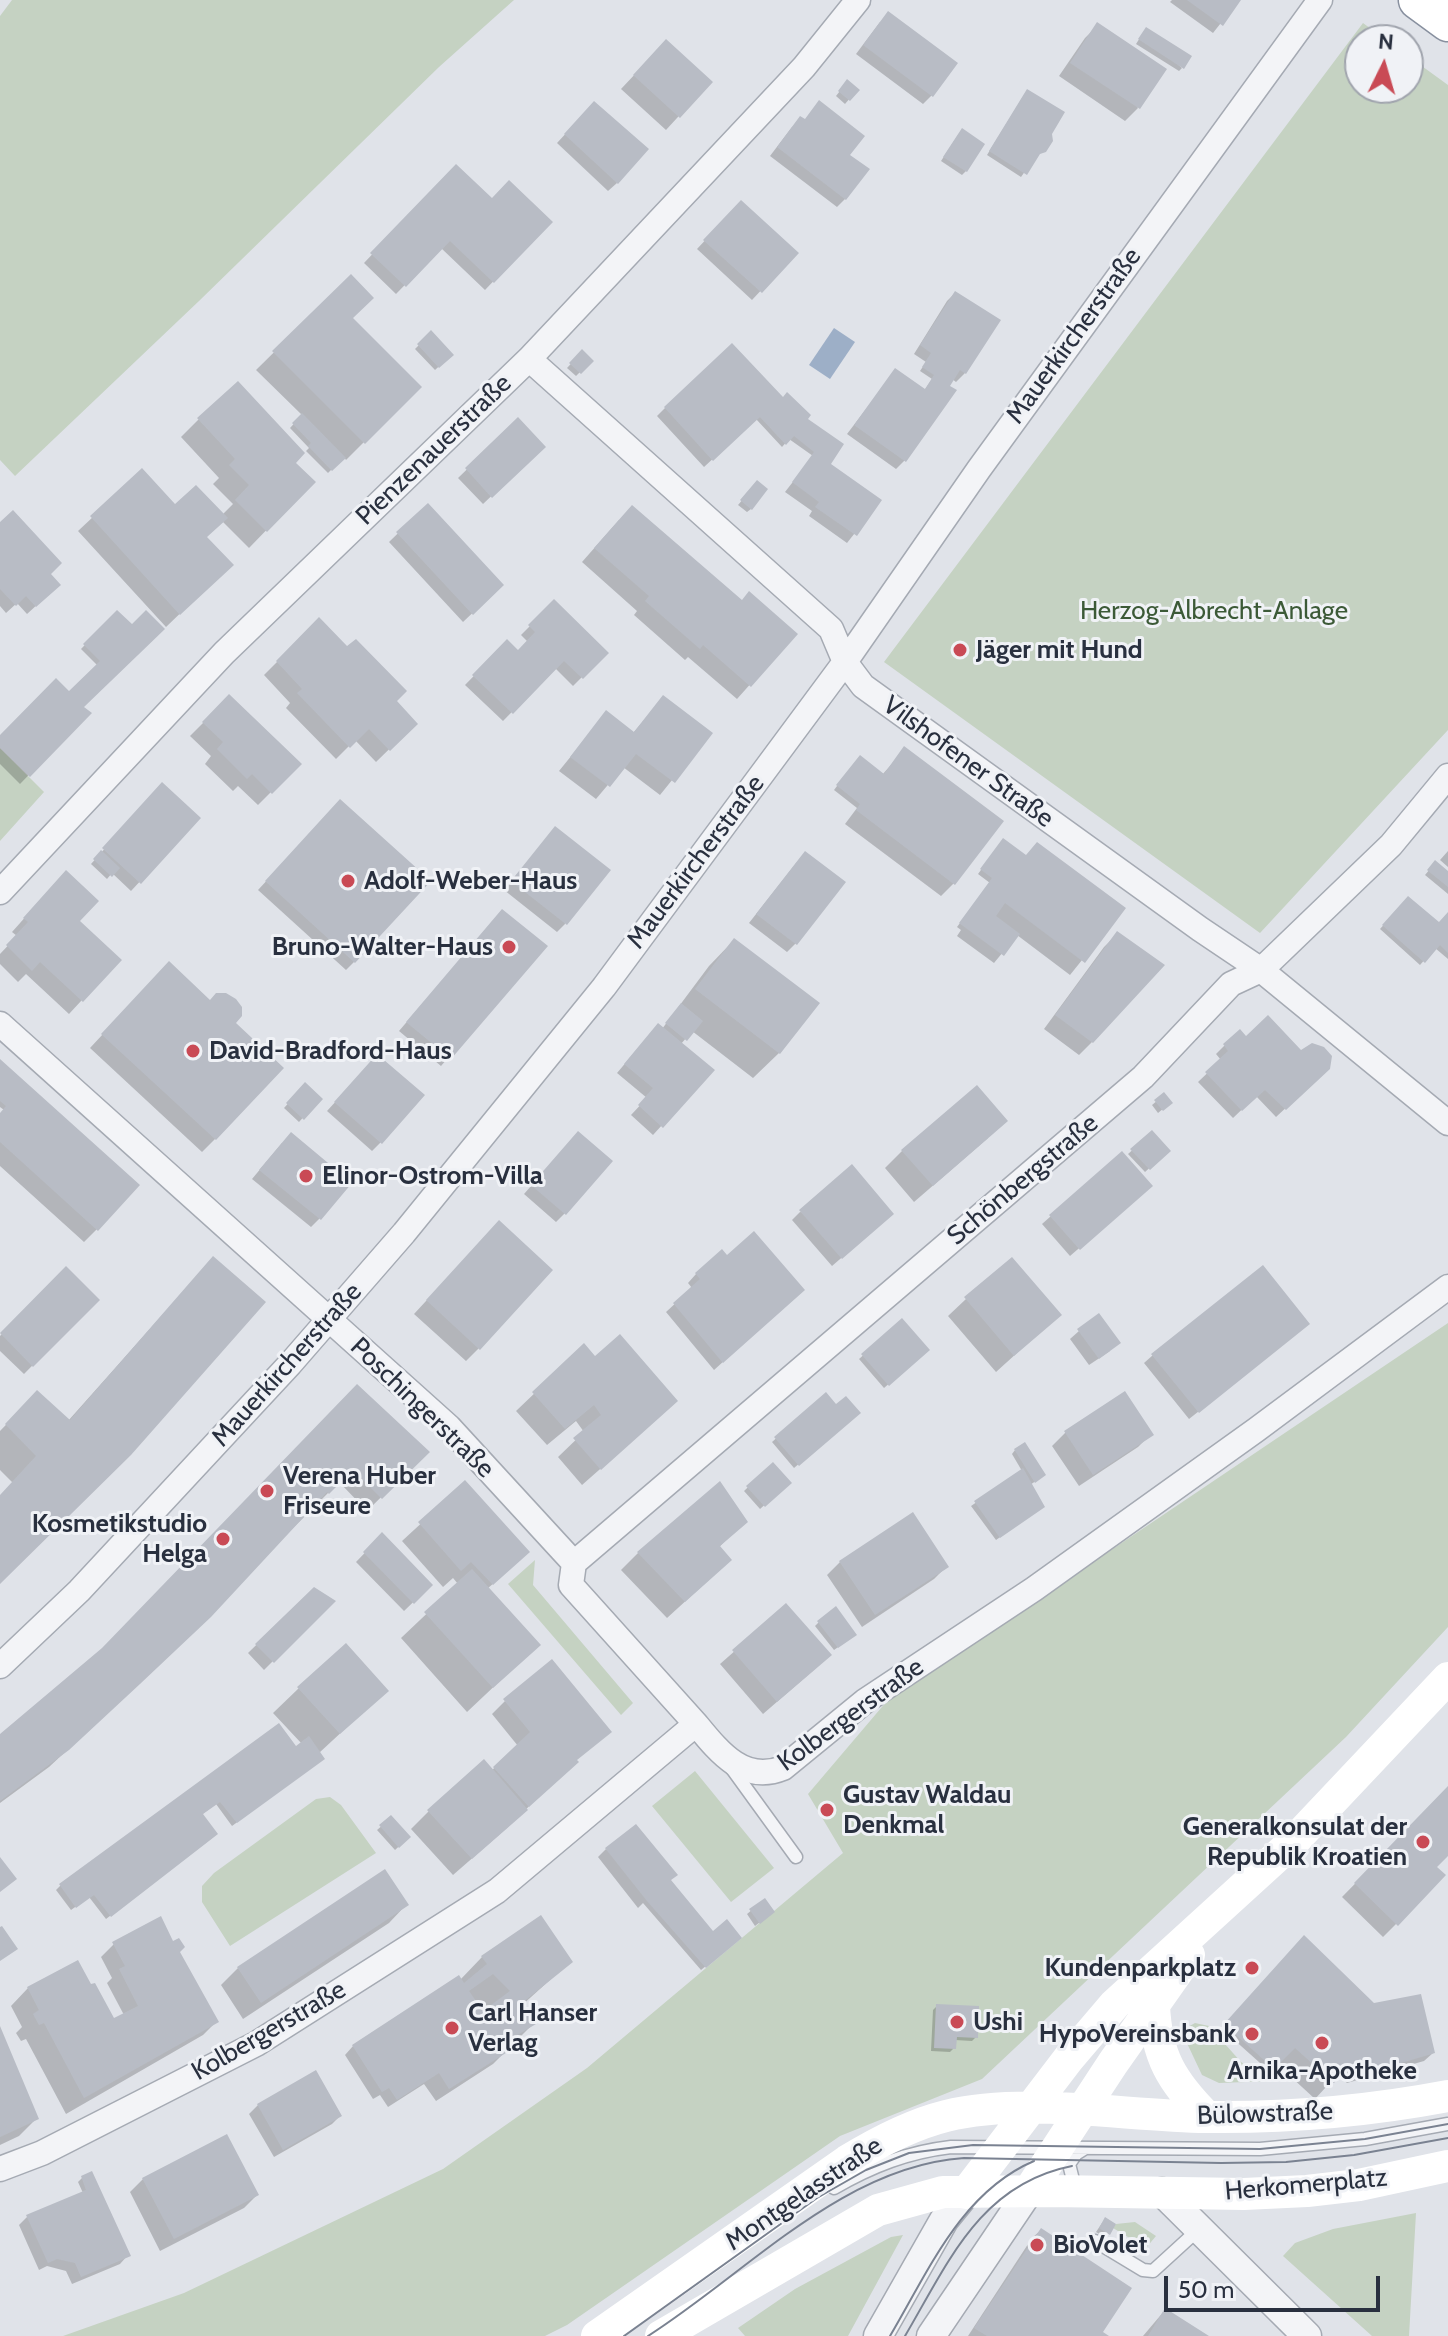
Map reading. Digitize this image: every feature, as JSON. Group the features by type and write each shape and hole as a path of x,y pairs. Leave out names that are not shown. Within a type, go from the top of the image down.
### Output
{"highway":[{"path":"1418,0 1448,22"}],"main road":[{"path":"966,2193 1069,2058 1115,2004 1295,1840 1448,1678"},
{"path":"1029,2191 1224,1905"},
{"path":"1154,2005 1155,2025 1171,2078 1207,2117"},
{"name":"Bülowstraße","path":"1081,2111 1207,2117 1339,2112 1448,2096"},
{"path":"1030,2109 1033,2135 1057,2152 1060,2177 1084,2188"},
{"name":"Montgelasstraße","path":"597,2336 817,2181 890,2136 959,2113 1030,2109 1081,2111"},
{"name":"Herkomerplatz","path":"1029,2191 1084,2188 1244,2194 1307,2191 1359,2185 1448,2166"},
{"name":"Montgelasstraße","path":"661,2336 878,2210 943,2192 1029,2191"}],"street":[{"name":"Pienzenauerstraße","path":"0,892 224,653 529,359 804,67 858,0"},
{"name":"Mauerkircherstraße","path":"0,1666 79,1591 329,1319 404,1233 604,987 845,662 979,469 1320,0"},
{"name":"Vilshofener Straße","path":"529,359 831,629 845,662 863,686 1261,970 1448,1123"},
{"name":"Schönbergstraße","path":"574,1563 1143,1077 1231,984 1261,970 1391,845 1448,776"},
{"name":"Poschingerstraße","path":"0,1024 449,1427 574,1563 571,1585 696,1724"},
{"name":"Kolbergerstraße","path":"0,2169 42,2153 256,2044 497,1891 696,1724 723,1757 739,1767 758,1773 772,1773 783,1768 865,1701 1046,1581 1448,1287"},
{"path":"931,2336 1029,2191"},
{"name":"Herkomerplatz","path":"1162,2192 1307,2336"},
{"path":"878,2336 944,2220 966,2193"}],"lane":[{"path":"723,1757 796,1857"},
{"path":"752,2244 817,2198 889,2160 930,2149 973,2145 1057,2152 1293,2148 1448,2124"},
{"path":"1095,2241 1143,2270 1153,2271 1199,2229"}],"green space":[{"path":"12,0 514,0 439,67 15,476 0,460 0,16"},
{"name":"Herzog-Albrecht-Anlage","path":"1344,48 1344,104 1424,104 1424,68 1448,85 1448,730 1260,933 884,662"},
{"path":"0,748 44,792 0,841"},
{"path":"1448,1323 1448,1627 1346,1737 982,2079 840,2136 567,2325 545,2336 63,2336 184,2293 443,2169 587,2068 843,1853 808,1794 887,1701"},
{"path":"535,1560 533,1585 633,1703 621,1715 508,1584"},
{"path":"695,1771 774,1868 731,1902 652,1806"},
{"path":"330,1797 341,1805 376,1853 230,1946 202,1902 202,1886 214,1873 316,1799"},
{"path":"1195,2023 1209,2026 1241,2062 1272,2081 1219,2083 1202,2075 1185,2039 1186,2028"},
{"path":"1416,2213 1409,2336 1372,2336 1283,2256 1295,2243 1333,2229"},
{"path":"1135,2222 1156,2236 1146,2248 1113,2228 1116,2224"},
{"path":"903,2235 848,2336 745,2336 738,2328 795,2289 891,2237"}],"water":[{"path":"834,328 855,342 830,379 809,365"}],"building":[{"path":"1187,0 1241,0 1223,26"},
{"path":"888,11 958,63 933,97 863,45"},
{"path":"1097,22 1167,69 1140,109 1070,63"},
{"path":"1146,27 1192,56 1184,69 1138,39"},
{"path":"666,39 713,82 680,118 633,75"},
{"path":"847,79 860,90 850,101 838,91"},
{"path":"1027,89 1065,112 1052,134 1053,141 1046,152 1040,154 1027,175 989,151"},
{"path":"819,100 865,136 850,155 870,169 846,200 777,147 800,116 805,119"},
{"path":"594,101 649,149 618,184 564,134"},
{"path":"962,128 985,144 967,172 943,157"},
{"path":"456,164 492,198 509,180 553,222 494,283 450,241 406,287 370,253"},
{"path":"741,200 799,253 762,293 703,240"},
{"path":"351,274 374,298 353,318 422,387 365,444 272,351"},
{"path":"955,291 1001,320 966,374 960,370 950,386 957,390 906,462 854,425 895,368 925,389 934,375 922,367 931,353 920,345"},
{"path":"431,330 454,355 439,368 417,344"},
{"path":"732,343 783,397 787,392 811,415 808,419 844,444 831,464 882,500 857,536 815,507 819,502 792,482 814,452 794,436 786,445 760,417 713,461 664,407"},
{"path":"582,349 594,361 581,374 569,363"},
{"path":"238,381 305,453 296,463 316,482 267,532 235,500 249,485 229,465 235,459 197,418"},
{"path":"302,413 346,458 332,471 308,446 311,443 292,423"},
{"path":"518,417 546,447 492,498 465,468"},
{"path":"142,468 175,504 196,485 228,518 207,537 234,565 180,615 90,516"},
{"path":"757,480 768,489 752,510 740,500"},
{"path":"428,503 504,585 473,615 396,532"},
{"path":"632,505 742,600 749,591 798,634 751,687 703,645 700,649 645,601 649,596 594,548"},
{"path":"13,510 62,563 51,574 61,585 36,607 26,596 16,606 0,589 0,522"},
{"path":"554,599 609,653 583,679 564,661 513,714 472,675 507,639 518,650 535,632 528,625"},
{"path":"117,610 132,624 146,610 165,629 84,707 92,713 30,777 0,748 0,735 56,678 69,691 100,661 83,644"},
{"path":"319,617 347,646 356,639 407,691 397,701 418,724 390,751 369,729 350,748 297,693 302,689 276,661"},
{"path":"229,694 302,764 272,794 252,774 247,779 217,749 223,742 202,722"},
{"path":"663,695 713,733 675,783 636,754 610,787 570,757 606,710 634,732"},
{"path":"904,746 1004,821 955,885 856,810 860,804 836,785 860,755 884,774"},
{"path":"162,782 201,818 141,884 102,848"},
{"name":"Adolf-Weber-Haus","path":"340,799 431,881 355,963 265,881"},
{"path":"555,826 611,870 567,925 511,881"},
{"path":"1003,838 1026,855 1037,842 1126,908 1085,963 1005,903 996,916 1020,934 1004,956 959,923 992,878 980,869"},
{"path":"101,850 120,868 112,877 93,859"},
{"path":"805,851 846,882 797,945 756,914"},
{"path":"1435,860 1448,871 1448,887 1427,870"},
{"path":"66,870 99,901 80,921 122,960 83,1002 40,962 32,971 6,945 28,922 23,918"},
{"path":"1408,896 1439,922 1448,912 1448,953 1440,945 1425,963 1382,925"},
{"path":"502,909 548,946 451,1059 406,1022"},
{"path":"1117,931 1165,965 1093,1043 1055,1015"},
{"path":"734,938 820,1003 780,1054 695,989"},
{"name":"David-Bradford-Haus","path":"169,961 210,1000 216,993 226,993 236,999 242,1007 242,1016 236,1023 284,1068 216,1140 101,1034"},
{"path":"681,1003 703,1021 687,1041 665,1023"},
{"path":"1268,1015 1301,1050 1312,1043 1324,1047 1332,1056 1330,1069 1286,1110 1265,1090 1242,1111 1205,1072 1228,1051 1223,1044 1240,1029 1246,1036"},
{"path":"658,1023 715,1070 663,1128 638,1105 653,1088 624,1064"},
{"path":"377,1054 425,1095 382,1144 334,1102"},
{"path":"0,1059 140,1185 98,1231 0,1142 0,1113 6,1106 0,1101"},
{"path":"305,1082 323,1099 304,1120 286,1103"},
{"path":"977,1085 1008,1121 933,1186 901,1150"},
{"path":"1164,1092 1173,1103 1163,1111 1154,1100"},
{"path":"1152,1130 1171,1151 1150,1170 1130,1149"},
{"path":"578,1131 613,1161 566,1215 531,1185"},
{"name":"Elinor-Ostrom-Villa","path":"291,1132 352,1183 321,1220 259,1170"},
{"path":"1122,1151 1153,1186 1080,1250 1049,1215"},
{"path":"852,1164 894,1214 842,1259 799,1210"},
{"path":"499,1220 553,1270 480,1350 426,1300"},
{"path":"754,1231 805,1290 723,1363 673,1303 700,1279 695,1273 722,1249 727,1255"},
{"path":"213,1256 266,1302 131,1455 0,1584 0,1495 36,1456 5,1424 37,1390 70,1420"},
{"path":"1012,1257 1062,1315 1014,1356 964,1297"},
{"path":"1263,1265 1310,1324 1199,1413 1151,1354"},
{"path":"66,1266 100,1300 33,1367 0,1333"},
{"path":"1099,1313 1121,1343 1099,1359 1077,1329"},
{"path":"902,1318 930,1350 889,1386 861,1354"},
{"path":"620,1334 678,1401 601,1470 573,1438 601,1415 594,1405 565,1429 532,1392 584,1343 595,1356"},
{"path":"357,1384 430,1452 382,1499 353,1470 329,1494 327,1492 211,1617 140,1684 69,1750 0,1801 0,1734 102,1648"},
{"path":"1125,1391 1154,1435 1093,1475 1064,1431"},
{"path":"826,1392 836,1404 846,1396 861,1413 799,1466 774,1437"},
{"path":"1025,1442 1046,1475 1035,1483 1014,1449"},
{"path":"773,1462 792,1483 765,1507 746,1486"},
{"path":"1023,1468 1045,1507 1000,1538 974,1501"},
{"path":"465,1480 530,1552 493,1585 471,1562 461,1571 418,1522"},
{"path":"720,1481 748,1522 720,1546 732,1560 685,1602 637,1552"},
{"path":"913,1512 949,1567 875,1615 839,1561"},
{"path":"382,1532 433,1585 414,1604 363,1552"},
{"path":"472,1569 541,1645 493,1688 424,1612"},
{"path":"314,1587 336,1601 274,1663 255,1644"},
{"path":"786,1603 832,1655 777,1702 732,1650"},
{"path":"836,1606 857,1635 838,1648 817,1621"},
{"path":"346,1643 389,1691 340,1734 297,1687"},
{"path":"552,1659 612,1732 577,1760 579,1762 529,1807 493,1767 530,1732 503,1699"},
{"path":"279,1723 296,1746 309,1736 325,1759 237,1823 220,1802 203,1814 218,1834 111,1917 94,1895 76,1908 59,1884"},
{"path":"484,1759 528,1810 472,1859 427,1810"},
{"path":"1448,1786 1448,1856 1437,1867 1446,1875 1398,1926 1354,1883"},
{"path":"391,1815 411,1837 399,1848 379,1825"},
{"path":"636,1824 678,1875 671,1880 713,1931 727,1919 742,1938 706,1968 605,1848"},
{"path":"0,1857 17,1879 0,1892"},
{"path":"385,1869 409,1905 261,2003 237,1967"},
{"path":"765,1898 775,1912 760,1924 749,1909"},
{"path":"541,1915 573,1962 522,2003 536,2024 504,2043 509,2051 449,2089 439,2073 397,2100 389,2088 382,2092 352,2045 459,1975 464,1983 487,1964 481,1956","holes":["493,1974 510,1991 483,2011 469,1991"]},
{"path":"161,1916 173,1941 179,1938 185,1947 180,1952 219,2022 84,2098 44,2023 39,2025 33,2014 39,2010 27,1987 78,1960 114,2018 138,2006 119,1969 125,1966 112,1942"},
{"path":"0,1927 18,1949 0,1961"},
{"path":"1304,1935 1374,2003 1421,1994 1435,2053 1356,2076 1347,2067 1334,2083 1295,2048 1274,2069 1224,2024"},
{"name":"Ushi","path":"936,2004 979,2006 978,2038 957,2037 956,2049 934,2048"},
{"path":"0,2026 39,2119 0,2137"},
{"path":"316,2070 342,2116 283,2150 257,2104"},
{"path":"227,2134 259,2195 174,2239 142,2178"},
{"path":"92,2171 131,2256 81,2277 75,2263 57,2259 48,2263 26,2215 86,2190 81,2176"},
{"path":"1105,2217 1116,2224 1110,2235 1099,2228"},
{"path":"1041,2228 1132,2288 1103,2332 1109,2336 987,2336 974,2328"},
{"path":"1165,2308 1209,2336 1148,2336"}],"tram line":[{"path":"624,2336 817,2198 866,2170 909,2153 973,2145 1260,2149 1365,2139 1448,2124"},
{"path":"648,2336 837,2201 878,2180 920,2165 964,2158 1286,2162 1354,2155 1448,2138"},
{"path":"890,2336 933,2261 966,2213 1008,2175 1034,2161"},
{"path":"905,2336 952,2255 990,2208 1040,2175 1072,2166"}],"place":[{"name":"Jäger mit Hund","path":"960,650"},
{"name":"Adolf-Weber-Haus","path":"348,881"},
{"name":"Bruno-Walter-Haus","path":"509,947"},
{"name":"David-Bradford-Haus","path":"193,1051"},
{"name":"Elinor-Ostrom-Villa","path":"306,1176"},
{"name":"Verena Huber Friseure","path":"267,1491"},
{"name":"Kosmetikstudio Helga","path":"223,1539"},
{"name":"Gustav Waldau Denkmal","path":"827,1810"},
{"name":"Generalkonsulat der Republik Kroatien","path":"1423,1842"},
{"name":"Kundenparkplatz","path":"1252,1968"},
{"name":"Ushi","path":"957,2022"},
{"name":"Carl Hanser Verlag","path":"452,2028"},
{"name":"HypoVereinsbank","path":"1252,2034"},
{"name":"Arnika-Apotheke","path":"1322,2043"},
{"name":"BioVolet","path":"1037,2245"}]}
